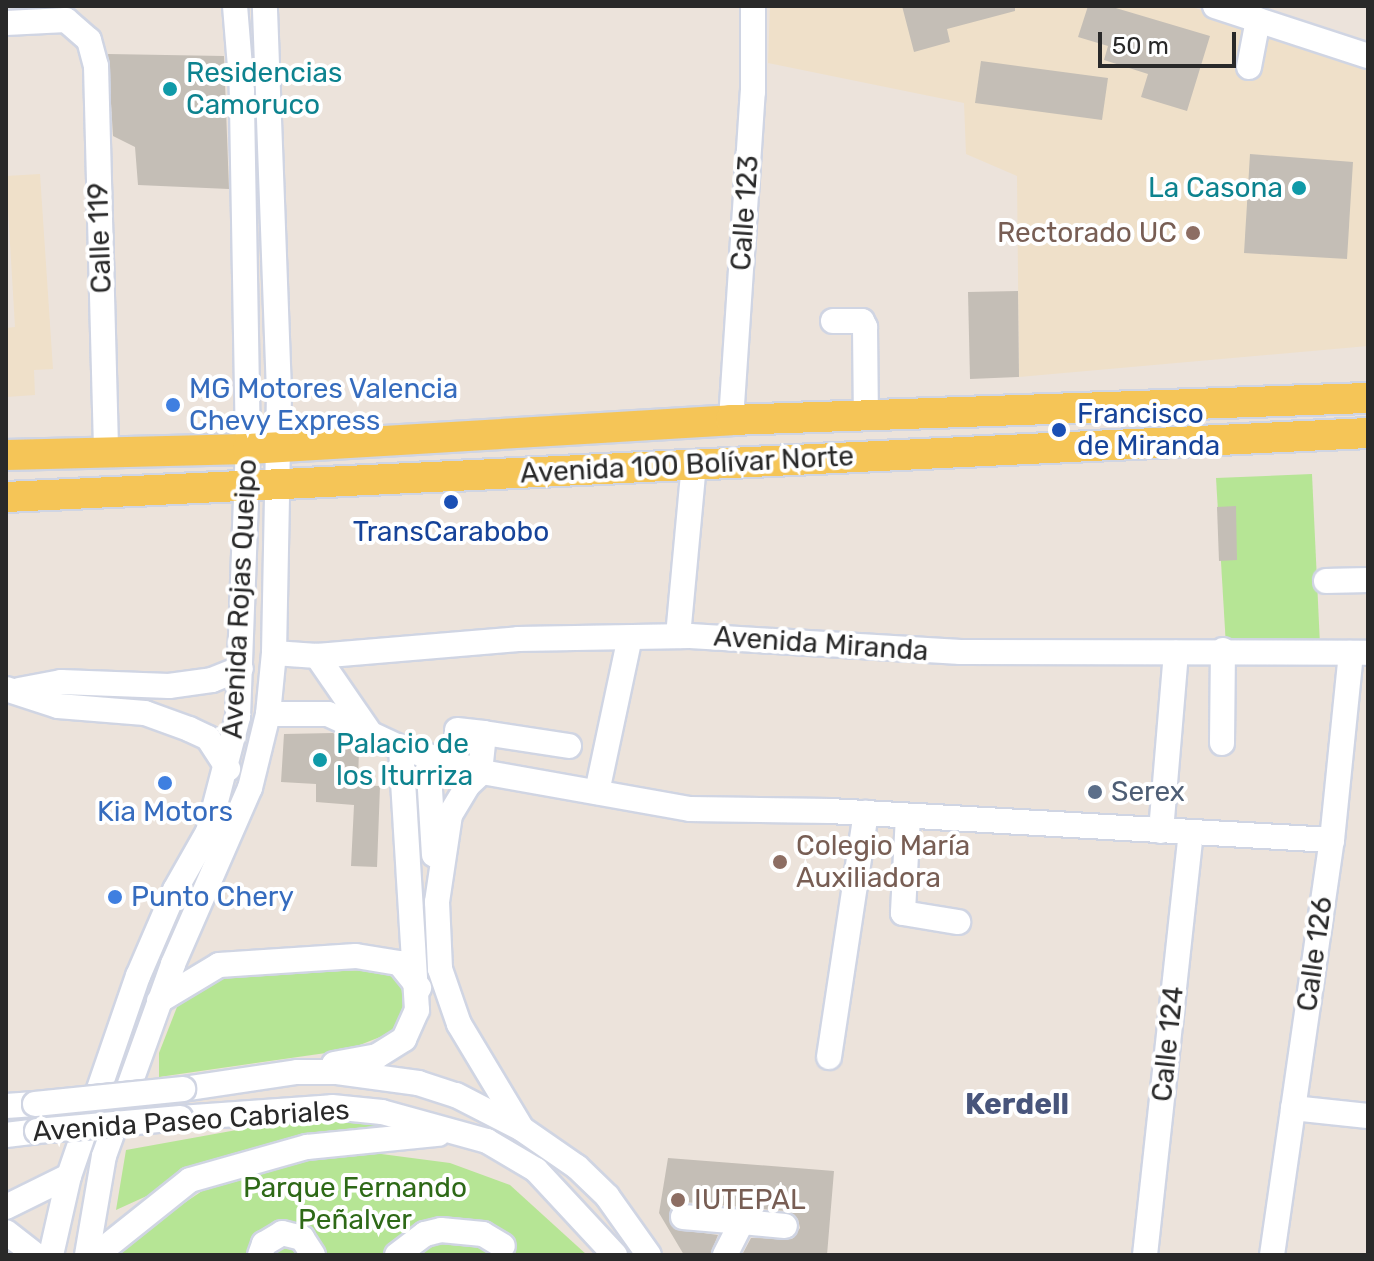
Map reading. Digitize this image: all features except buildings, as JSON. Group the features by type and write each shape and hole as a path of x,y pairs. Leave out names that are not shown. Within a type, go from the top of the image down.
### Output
{"main road":[{"name":"Avenida 100 Bolívar Norte","path":"6,455 248,449 731,420 1368,398"},
{"name":"Avenida 100 Bolívar Norte","path":"6,497 277,487 1368,433"}],"street":[{"name":"Avenida Rojas Queipo","path":"51,1255 69,1176 138,976 175,890 208,832 228,769 241,668 248,449 242,91 235,6"},
{"name":"Avenida Rojas Queipo","path":"87,1255 104,1156 159,1001 250,788 268,714 274,653 279,447 276,202 265,6"},
{"name":"Calle 123","path":"731,420 753,92 753,6"},
{"path":"1215,6 1368,56"},
{"name":"Calle 119","path":"6,23 66,20 79,28 89,40 96,66 106,452"},
{"path":"1249,67 1258,20"},
{"path":"833,321 862,321 865,327 866,416"},
{"path":"678,636 694,464"},
{"path":"1326,581 1368,580"},
{"name":"Avenida Miranda","path":"274,653 317,656 518,639 678,636 961,652 1176,653 1223,650 1359,653"},
{"path":"597,792 630,637"},
{"path":"1222,743 1223,650"},
{"path":"1161,831 1176,653"},
{"name":"Calle 126","path":"1272,1255 1359,653"},
{"path":"317,656 368,730"},
{"path":"11,690 61,682 169,686 212,680 241,668"},
{"path":"11,690 58,706 145,713 189,729 208,738 228,769"},
{"path":"268,714 328,714 401,748 481,772 690,809 866,813 1332,840"},
{"path":"457,730 569,746"},
{"path":"437,902 450,815 468,785 481,772 484,733"},
{"path":"297,1072 377,1056 404,1039 417,1010 419,988 401,748"},
{"path":"428,757 440,969 459,1024 522,1129"},
{"path":"829,1057 866,813"},
{"path":"908,816 903,913 958,922"},
{"name":"Calle 124","path":"1145,1255 1191,833"},
{"path":"159,1001 219,965 356,956 399,963 419,988"},
{"name":"Avenida Paseo Cabriales","path":"6,1106 183,1089 297,1072 418,1083 456,1095 522,1129 607,1196 649,1255"},
{"name":"Avenida Paseo Cabriales","path":"6,1135 332,1107 382,1112 487,1141 536,1170 615,1255"},
{"path":"1293,1108 1368,1116"},
{"path":"96,1255 190,1180 307,1147 458,1132"},
{"name":"Avenida Paseo Cabriales","path":"6,1207 69,1176"},
{"path":"683,1217 785,1226"},
{"path":"725,1255 742,1222"},
{"path":"397,1255 425,1234 441,1230 483,1234 503,1246"},
{"path":"6,1232 35,1255"},
{"path":"260,1255 264,1244 282,1233 302,1238 313,1255"}],"shaded area":[{"name":"Rectorado UC","path":"770,6 1189,6 1368,65 1368,346 1019,377 1017,176 966,154 964,103 768,63"},
{"path":"40,174 53,369 34,370 35,395 6,397 6,328 15,327 6,176"}],"green space":[{"path":"1312,474 1320,645 1226,646 1216,478"},
{"path":"371,970 403,980 406,1011 398,1030 347,1050 159,1077 159,1053 177,1007 209,984 232,975"},
{"path":"340,1120 389,1125 195,1174 116,1210 126,1150 259,1126"},
{"name":"Parque Fernando Peñalver","path":"366,1152 450,1163 510,1185 587,1255 119,1255 122,1245 208,1187 280,1163"}],"place":[{"name":"Residencias Camoruco","path":"170,89"},
{"name":"La Casona","path":"1299,188"},
{"name":"Rectorado UC","path":"1193,233"},
{"name":"MG Motores Valencia Chevy Express","path":"173,405"},
{"name":"Francisco de Miranda","path":"1059,430"},
{"name":"TransCarabobo","path":"451,502"},
{"name":"Palacio de los Iturriza","path":"320,760"},
{"name":"Kia Motors","path":"165,783"},
{"name":"Serex","path":"1095,792"},
{"name":"Colegio María Auxiliadora","path":"780,862"},
{"name":"Punto Chery","path":"115,897"},
{"name":"IUTEPAL","path":"678,1200"}],"district":[{"name":"Kerdell","path":"1017,1104"}]}
